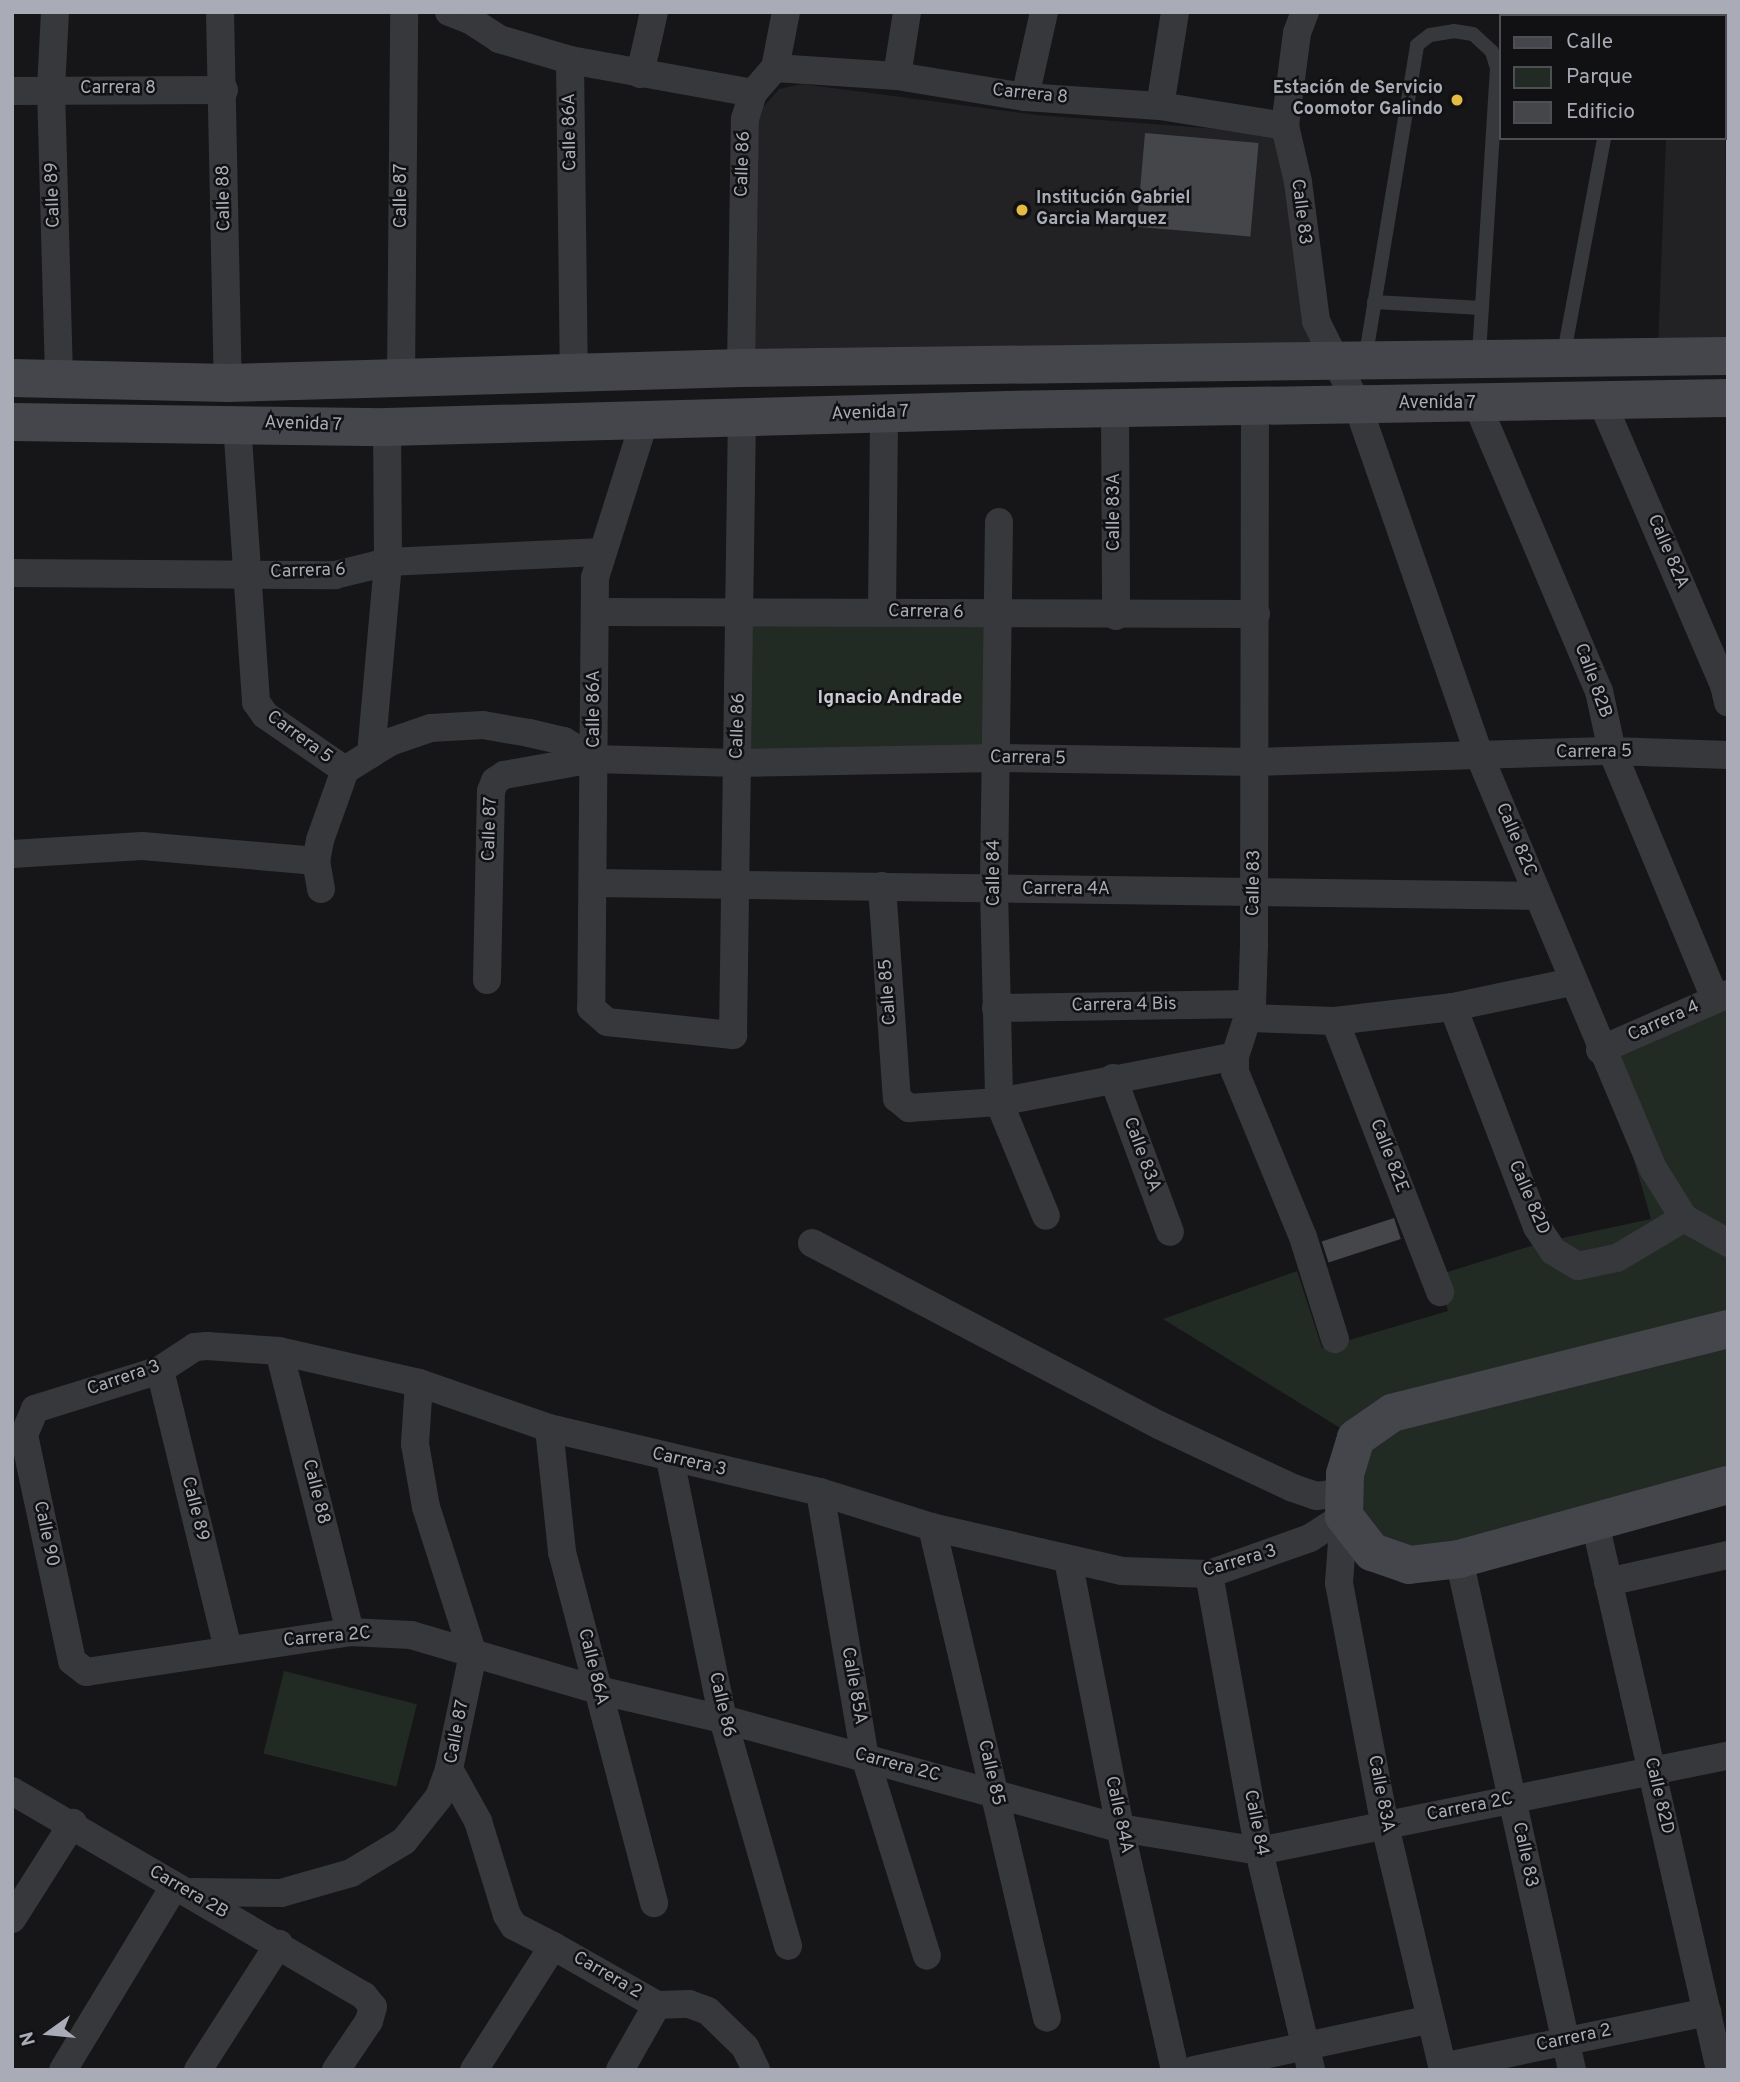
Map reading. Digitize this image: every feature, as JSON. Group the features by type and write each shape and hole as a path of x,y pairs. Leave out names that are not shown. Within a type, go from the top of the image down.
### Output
{"main road":[{"path":"12,378 228,383 741,368 1352,364 1728,356"},
{"name":"Avenida 7","path":"12,422 237,423 387,428 1115,408 1728,398"},
{"path":"1728,1329 1392,1413 1356,1438 1345,1500 1372,1552 1409,1565 1459,1559 1728,1485"}],"street":[{"name":"Calle 89","path":"55,12 51,89 59,378"},
{"name":"Calle 88","path":"220,12 224,89 228,383"},
{"name":"Calle 87","path":"401,379 404,12"},
{"path":"449,12 470,20 501,25 570,60 753,93 775,68 786,12"},
{"path":"640,74 654,12"},
{"path":"897,76 907,12"},
{"path":"1025,97 1044,12"},
{"path":"1160,106 1175,12"},
{"name":"Calle 83","path":"1304,12 1297,33 1285,126 1298,182 1315,321 1352,364 1357,404"},
{"name":"Calle 86A","path":"570,60 573,373"},
{"name":"Carrera 8","path":"775,68 897,76 1025,97 1160,106 1285,126"},
{"name":"Carrera 8","path":"12,91 224,89"},
{"name":"Calle 86","path":"741,368 743,143 753,93"},
{"name":"Calle 82A","path":"1602,402 1724,685 1728,704"},
{"name":"Calle 82C","path":"1357,404 1480,757 1600,1050 1654,1170 1684,1218 1728,1243"},
{"name":"Calle 82B","path":"1477,404 1599,691 1612,751 1722,997"},
{"name":"Calle 83","path":"1235,1056 1251,1011 1255,889 1255,406"},
{"name":"Calle 83A","path":"1115,408 1115,616"},
{"path":"882,612 884,414"},
{"name":"Calle 86","path":"733,1035 733,886 742,612 742,417"},
{"name":"Calle 86A","path":"645,419 595,578 591,1008 607,1023 733,1035"},
{"path":"237,423 244,574"},
{"path":"371,754 388,562 387,428"},
{"name":"Calle 84","path":"999,522 994,890 999,1102 1046,1216"},
{"name":"Carrera 6","path":"12,573 335,575 388,562 603,552"},
{"name":"Carrera 5","path":"244,574 256,702 265,715 345,771"},
{"name":"Carrera 6","path":"596,611 1115,616 1256,614"},
{"name":"Carrera 5","path":"321,888 316,861 330,805 345,771 408,733 483,725 564,741 594,759 738,763 996,758 1256,762 1612,751 1728,755"},
{"name":"Calle 87","path":"487,979 491,791 495,780 504,775 594,759"},
{"path":"12,854 142,846 316,861"},
{"name":"Carrera 4A","path":"593,883 994,890 1255,889 1538,896"},
{"name":"Calle 85","path":"882,886 897,1098 909,1108 999,1102"},
{"path":"1251,1011 1335,1021 1453,1007 1572,982"},
{"name":"Carrera 4","path":"1600,1050 1722,997"},
{"name":"Calle 82D","path":"1453,1007 1537,1227 1553,1251 1578,1266 1618,1258 1684,1218"},
{"name":"Carrera 4 Bis","path":"996,1008 1251,1011"},
{"name":"Calle 82E","path":"1335,1021 1440,1292"},
{"path":"999,1102 1235,1056 1235,1072 1303,1237 1335,1339"},
{"name":"Calle 83A","path":"1113,1078 1170,1232"},
{"path":"812,1243 1159,1425 1293,1488 1316,1496 1333,1494 1345,1500"},
{"name":"Carrera 3","path":"35,1409 160,1370 195,1347 279,1352 419,1383 550,1428 670,1460 820,1492 932,1527 1068,1560 1171,1576 1209,1574 1310,1538 1345,1500"},
{"name":"Calle 88","path":"279,1352 350,1632"},
{"name":"Calle 89","path":"160,1370 228,1649"},
{"name":"Calle 87","path":"419,1383 415,1444 426,1507 473,1654 449,1769 478,1821 507,1915 514,1926 553,1946"},
{"name":"Calle 90","path":"35,1409 24,1435 72,1661"},
{"name":"Calle 86A","path":"550,1428 562,1552 654,1903"},
{"name":"Calle 86","path":"670,1460 723,1719 788,1946"},
{"name":"Calle 85A","path":"820,1492 865,1757 927,1956"},
{"name":"Calle 83A","path":"1345,1500 1339,1583 1385,1826 1442,2068"},
{"name":"Calle 82D","path":"1595,1523 1720,2070"},
{"name":"Calle 85","path":"932,1527 1048,2018"},
{"path":"1608,1582 1728,1555"},
{"name":"Calle 83","path":"1459,1559 1572,2070"},
{"name":"Calle 84A","path":"1068,1560 1120,1828 1175,2070"},
{"name":"Calle 84","path":"1209,1574 1259,1851 1307,2058"},
{"name":"Carrera 2C","path":"72,1661 86,1672 350,1632 411,1634 598,1690 723,1719 1120,1828 1259,1851 1728,1756"},
{"path":"63,2070 178,1890 281,1893 351,1873 404,1841 439,1797 449,1769"},
{"name":"Carrera 2B","path":"12,1791 74,1823 178,1890 279,1944 365,1996 373,2007 369,2021 336,2070"},
{"path":"12,1919 74,1823"},
{"path":"198,2070 279,1944"},
{"path":"474,2070 553,1946"},
{"name":"Carrera 2","path":"553,1946 657,2005 689,2004 708,2011 744,2047 757,2070"},
{"path":"620,2070 657,2005"},
{"name":"Carrera 2","path":"1442,2068 1707,2012"},
{"path":"1194,2070 1307,2058 1431,2019"}],"lane":[{"path":"1352,364 1374,302 1417,45 1430,35 1454,31 1473,34 1492,52 1497,68 1479,361"},
{"path":"1563,359 1604,140"},
{"path":"1374,302 1482,308"}],"shaded area":[{"name":"Institución Gabriel Garcia Marquez","path":"802,84 1037,115 1280,134 1320,342 745,362 751,121 779,89"},
{"path":"1666,140 1725,140 1728,347 1658,348"}],"green space":[{"path":"745,615 994,615 994,759 745,759"},
{"path":"1728,997 1728,1482 1411,1562 1347,1515 1358,1439 1163,1319 1297,1271 1322,1348 1448,1311 1438,1275 1544,1242 1651,1219 1603,1051"},
{"path":"284,1671 417,1704 396,1787 263,1753"}],"building":[{"path":"1145,133 1259,143 1250,237 1137,227"},
{"path":"1394,1218 1401,1239 1329,1262 1322,1241"}],"place":[{"name":"Estación de Servicio Coomotor Galindo","path":"1457,100"},
{"name":"Institución Gabriel Garcia Marquez","path":"1022,210"}],"district":[{"name":"Ignacio Andrade","path":"890,699"}]}
